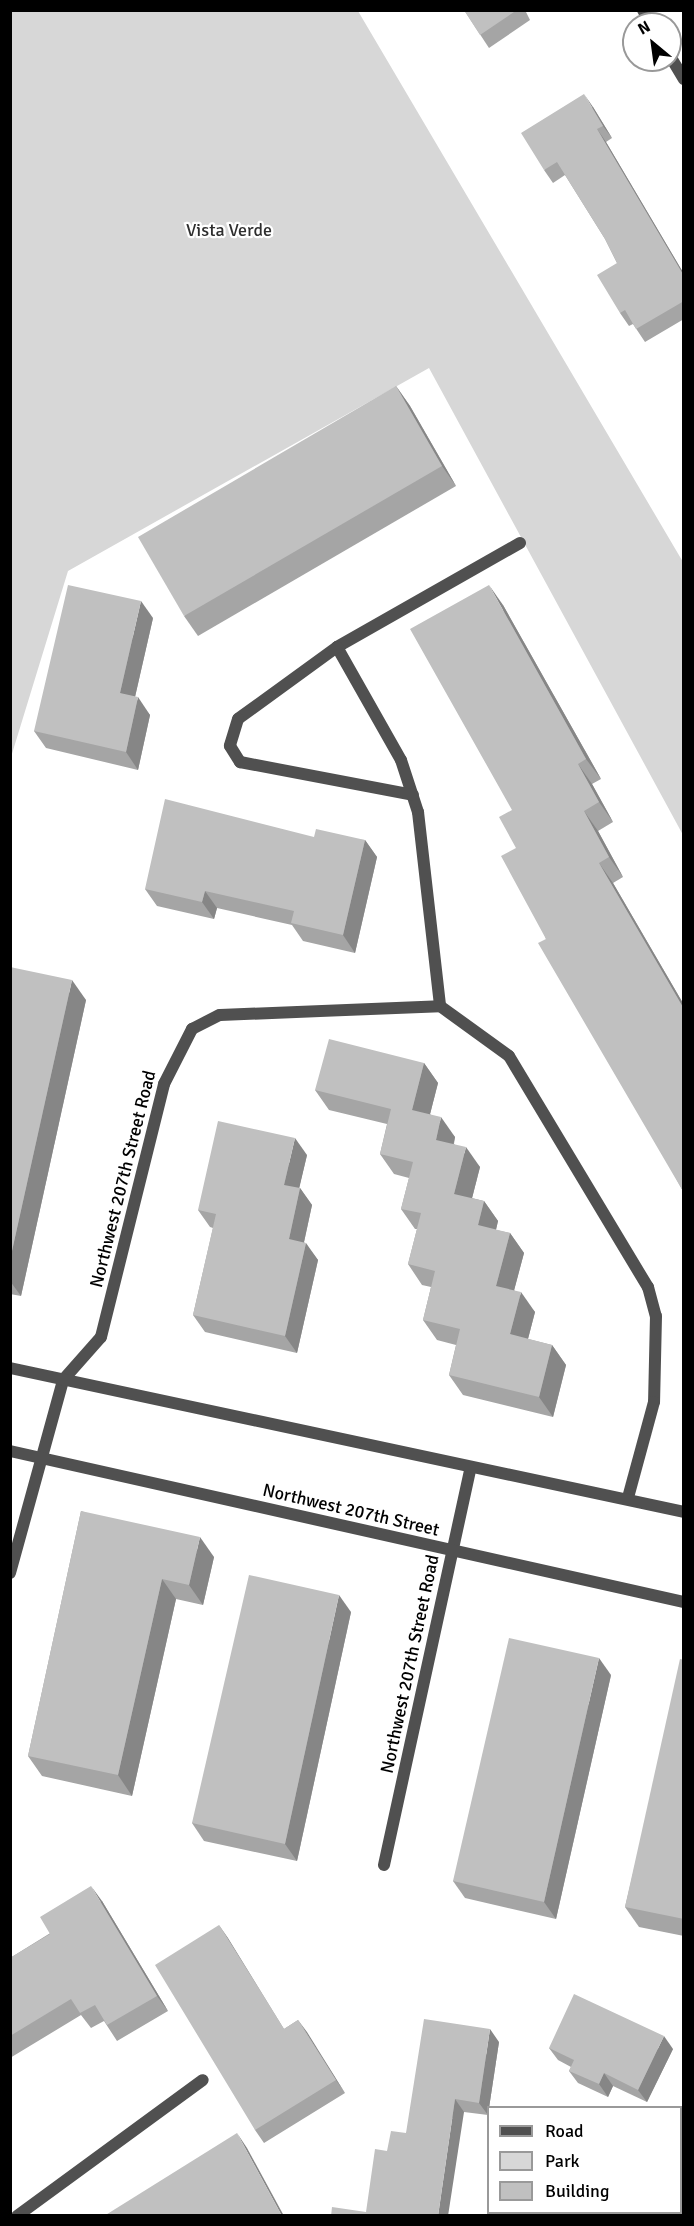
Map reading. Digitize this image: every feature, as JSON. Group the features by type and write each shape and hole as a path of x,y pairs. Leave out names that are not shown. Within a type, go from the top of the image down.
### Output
{"street":[{"path":"413,795 240,762 230,746 238,719 337,647 519,543"},
{"path":"337,647 401,760 413,795 428,873 440,1006 509,1056 648,1287 656,1316 654,1402 628,1498"},
{"name":"Northwest 207th Street Road","path":"10,1573 63,1380 101,1337 164,1084 192,1029 220,1015 440,1006"},
{"path":"10,1368 470,1470 628,1498 684,1512"},
{"name":"Northwest 207th Street","path":"10,1451 684,1602"},
{"name":"Northwest 207th Street Road","path":"384,1865 470,1470"},
{"path":"17,2216 203,2080"}],"green space":[{"name":"Vista Verde","path":"11,11 358,11 683,562 683,835 429,368 68,571 11,757"}],"building":[{"path":"464,10 517,10 480,35"},
{"path":"584,94 603,126 597,129 684,276 684,301 636,329 625,310 620,313 597,275 617,263 605,239 557,162 544,170 521,133"},
{"path":"396,386 442,466 184,616 138,537"},
{"path":"68,585 141,601 120,693 138,697 126,752 34,731"},
{"path":"489,585 586,759 578,764 599,802 584,811 609,857 599,863 684,1009 684,1193 538,943 546,939 501,856 516,848 499,817 512,810 410,629"},
{"path":"165,799 314,837 316,829 365,840 343,935 291,923 294,911 205,891 202,902 145,889"},
{"path":"10,967 72,980 10,1260"},
{"path":"329,1039 424,1063 412,1110 441,1117 436,1140 466,1147 454,1194 484,1201 478,1225 510,1233 496,1286 521,1292 510,1334 552,1345 539,1397 449,1375 460,1329 423,1320 435,1271 408,1264 421,1213 401,1209 413,1162 380,1154 391,1109 315,1090"},
{"path":"218,1121 295,1138 284,1185 300,1188 289,1239 306,1243 285,1336 193,1315 216,1214 198,1210"},
{"path":"81,1511 200,1537 189,1585 162,1579 118,1775 28,1756"},
{"path":"249,1575 339,1595 285,1844 192,1823"},
{"path":"509,1638 599,1658 544,1902 453,1881"},
{"path":"680,1659 684,1660 684,1919 625,1907"},
{"path":"91,1886 157,1996 107,2025 95,2005 80,2013 71,1999 10,2036 10,1958 50,1934 40,1917"},
{"path":"219,1925 284,2029 298,2020 336,2080 255,2130 155,1965"},
{"path":"574,1994 664,2036 638,2090 604,2073 599,2084 569,2071 574,2060 549,2048"},
{"path":"424,2019 490,2029 479,2103 455,2099 438,2216 331,2216 332,2207 366,2212 375,2149 387,2151 391,2131 406,2133"},
{"path":"237,2133 282,2216 104,2216"},
{"path":"646,2214 670,2214 680,2216 646,2216"}]}
